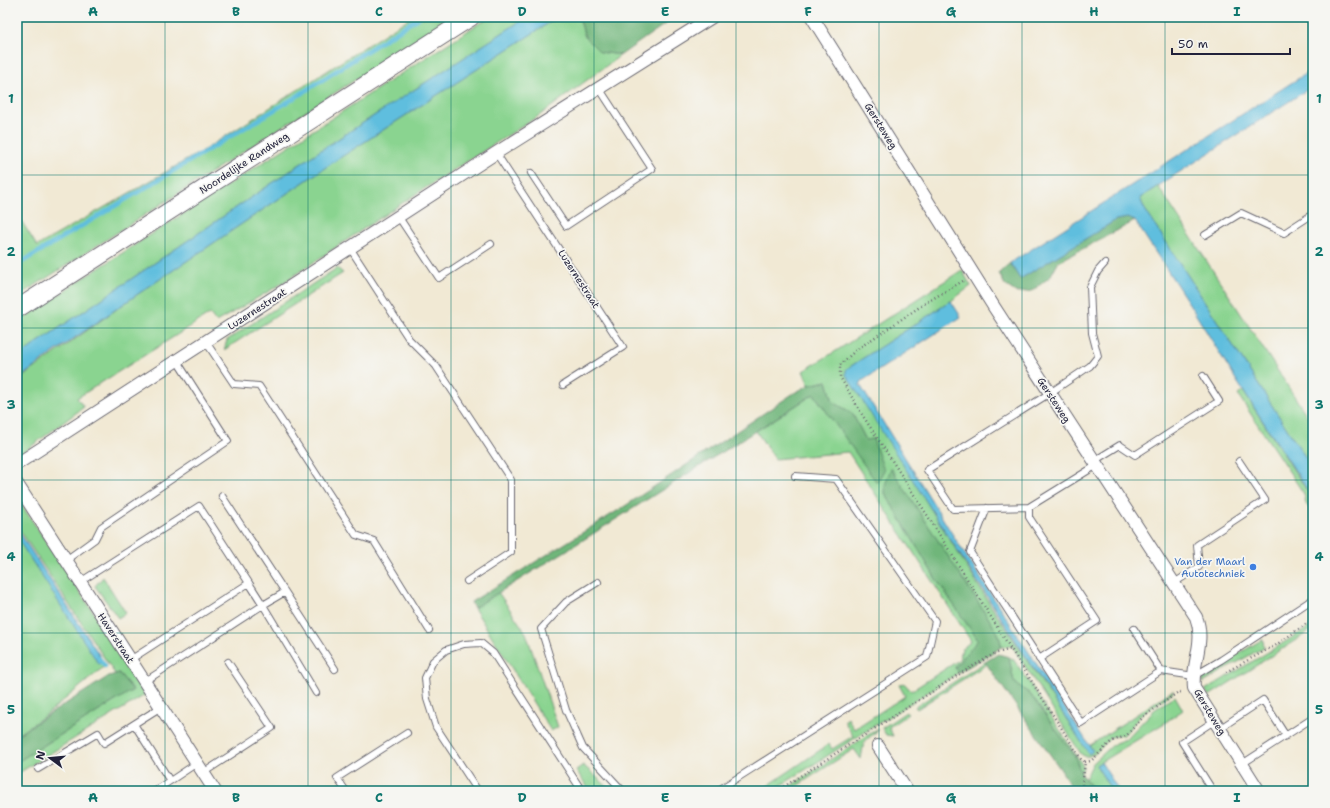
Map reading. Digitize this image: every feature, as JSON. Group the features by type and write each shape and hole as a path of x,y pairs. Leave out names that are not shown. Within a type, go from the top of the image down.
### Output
{"main road":[{"name":"Noordelijke Randweg","path":"17,309 471,17"}],"street":[{"name":"Luzernestraat","path":"17,464 496,152 712,17"},
{"name":"Gersteweg","path":"812,17 973,274 1196,617 1200,626 1194,688 1259,791"},
{"name":"Haverstraat","path":"17,484 215,791"},
{"path":"878,746 907,791"}],"lane":[{"path":"531,173 566,226 652,169 599,88"},
{"name":"Luzernestraat","path":"496,152 623,347 563,385"},
{"path":"1205,235 1240,213 1284,233 1313,214"},
{"path":"398,216 439,278 491,244"},
{"path":"350,248 409,339 436,366 511,480 511,552 467,581"},
{"path":"1105,263 1098,271 1090,287 1092,333 1098,356 1090,366 1050,393 927,470 953,509 1029,508 1120,445 1135,455 1219,401 1202,376"},
{"path":"206,342 234,384 259,386 356,534 374,541 429,630"},
{"path":"66,560 95,540 101,527 228,441 178,360"},
{"path":"1174,583 1199,566 1197,545 1265,500 1239,461"},
{"path":"717,791 927,657 935,621 836,479 795,476"},
{"path":"222,496 335,669"},
{"path":"80,582 199,506 263,605 316,693"},
{"path":"987,508 970,552 1081,723 1161,671 1194,676 1221,660 1313,599"},
{"path":"1029,508 1029,517 1097,621 1039,659"},
{"path":"598,582 566,602 541,629 566,710 583,748 623,791"},
{"path":"130,660 249,583"},
{"path":"144,682 285,592"},
{"path":"1134,629 1161,671"},
{"path":"478,791 436,727 427,699 425,678 433,661 446,650 464,644 481,643 494,653 582,791"},
{"path":"155,791 170,781 200,768 272,728 228,662"},
{"path":"1213,791 1182,742 1263,700 1286,736"},
{"path":"38,769 98,733 104,743 161,708"},
{"path":"1242,764 1313,718"},
{"path":"134,724 170,781"},
{"path":"346,791 337,778 407,733"}],"path":[{"path":"973,274 927,302 856,350 840,365 840,377 863,416 924,510 1011,650 1081,759 1085,762 1082,787 1084,791"},
{"path":"778,791 958,675 994,654 1011,650"}],"green space":[{"path":"411,17 453,17 17,297 17,214 37,246 204,150"},
{"path":"489,17 527,17 321,150 17,358 17,323 85,277"},
{"path":"558,17 579,17 585,37 600,52 621,55 540,115 419,192 278,286 216,322 210,314 77,398 84,407 17,457 17,381 132,298 335,161"},
{"path":"579,17 675,17 621,55 600,52 585,37"},
{"path":"1158,186 1313,425 1313,469 1144,208 1140,198"},
{"path":"1128,218 1135,221 1058,262 1050,277 1032,291 1017,293 1005,285 999,273 1010,263 1020,279 1116,220"},
{"path":"337,268 343,273 224,350 227,340"},
{"path":"962,270 971,286 951,301 848,368 864,401 991,606 1086,748 1173,690 1173,692 1140,716 1124,735 1111,737 1095,754 1086,757 1081,754 1012,646 1002,647 998,633 891,469 885,493 936,579 978,640 955,667 958,673 772,791 760,791 829,744 832,749 853,736 844,721 848,718 854,729 905,696 899,685 904,683 911,691 959,660 962,649 971,641 848,452 775,459 756,431 814,394 877,482 866,440 852,413 833,402 827,381 809,385 803,371"},
{"path":"827,381 833,402 852,413 866,440 873,439 884,470 877,483 814,394 474,608 471,602 625,506 794,393 809,385"},
{"path":"1243,391 1313,500 1313,513 1306,504 1304,494 1238,395"},
{"path":"891,468 998,633 1002,647 958,673 955,667 978,640 936,579 885,493 885,485"},
{"path":"17,498 126,661 145,695 17,774 17,762 133,690 119,673 115,674 17,526"},
{"path":"17,538 105,666 46,715 17,735"},
{"path":"103,577 126,613 118,618 95,586"},
{"path":"498,592 526,633 558,727 551,731 474,608"},
{"path":"1313,625 1313,629 1209,696 1205,690"},
{"path":"1263,639 1264,647 1202,683 1203,675"},
{"path":"998,654 1009,657 1014,682 1030,694 1075,756 1081,774 1095,791 1074,791 1061,770 985,662"},
{"path":"1009,657 1013,659 1025,676 1083,766 1081,774 1075,756 1030,694 1014,682"},
{"path":"985,662 987,664 917,709 915,707"},
{"path":"119,673 133,690 17,762 17,735 109,676"},
{"path":"1175,696 1183,710 1096,765 1112,791 1095,791 1085,779 1093,763 1115,743 1126,739 1154,710"},
{"path":"906,712 908,714 889,727 893,736 886,735 882,728"},
{"path":"877,729 877,731 864,742 861,759 854,749 789,791 783,791"},
{"path":"583,765 612,791 590,791 576,770"}],"water":[{"path":"527,17 558,17 335,161 132,298 17,380 17,358 37,343 321,150"},
{"path":"1313,69 1313,86 1140,198 1144,208 1313,469 1313,500 1135,221 1128,218 1116,220 1020,279 1010,263"},
{"path":"951,301 961,317 862,381 860,385 956,540 1093,751 1089,754 846,375 846,370 848,368"},
{"path":"17,529 100,656 102,663 98,663 17,538"},
{"path":"1101,762 1119,791 1112,791 1096,765"}],"waterway":[{"path":"17,265 299,95 419,17"},
{"path":"99,658 105,666"}],"place":[{"name":"Van der Maarl Autotechniek","path":"1253,567"}]}
